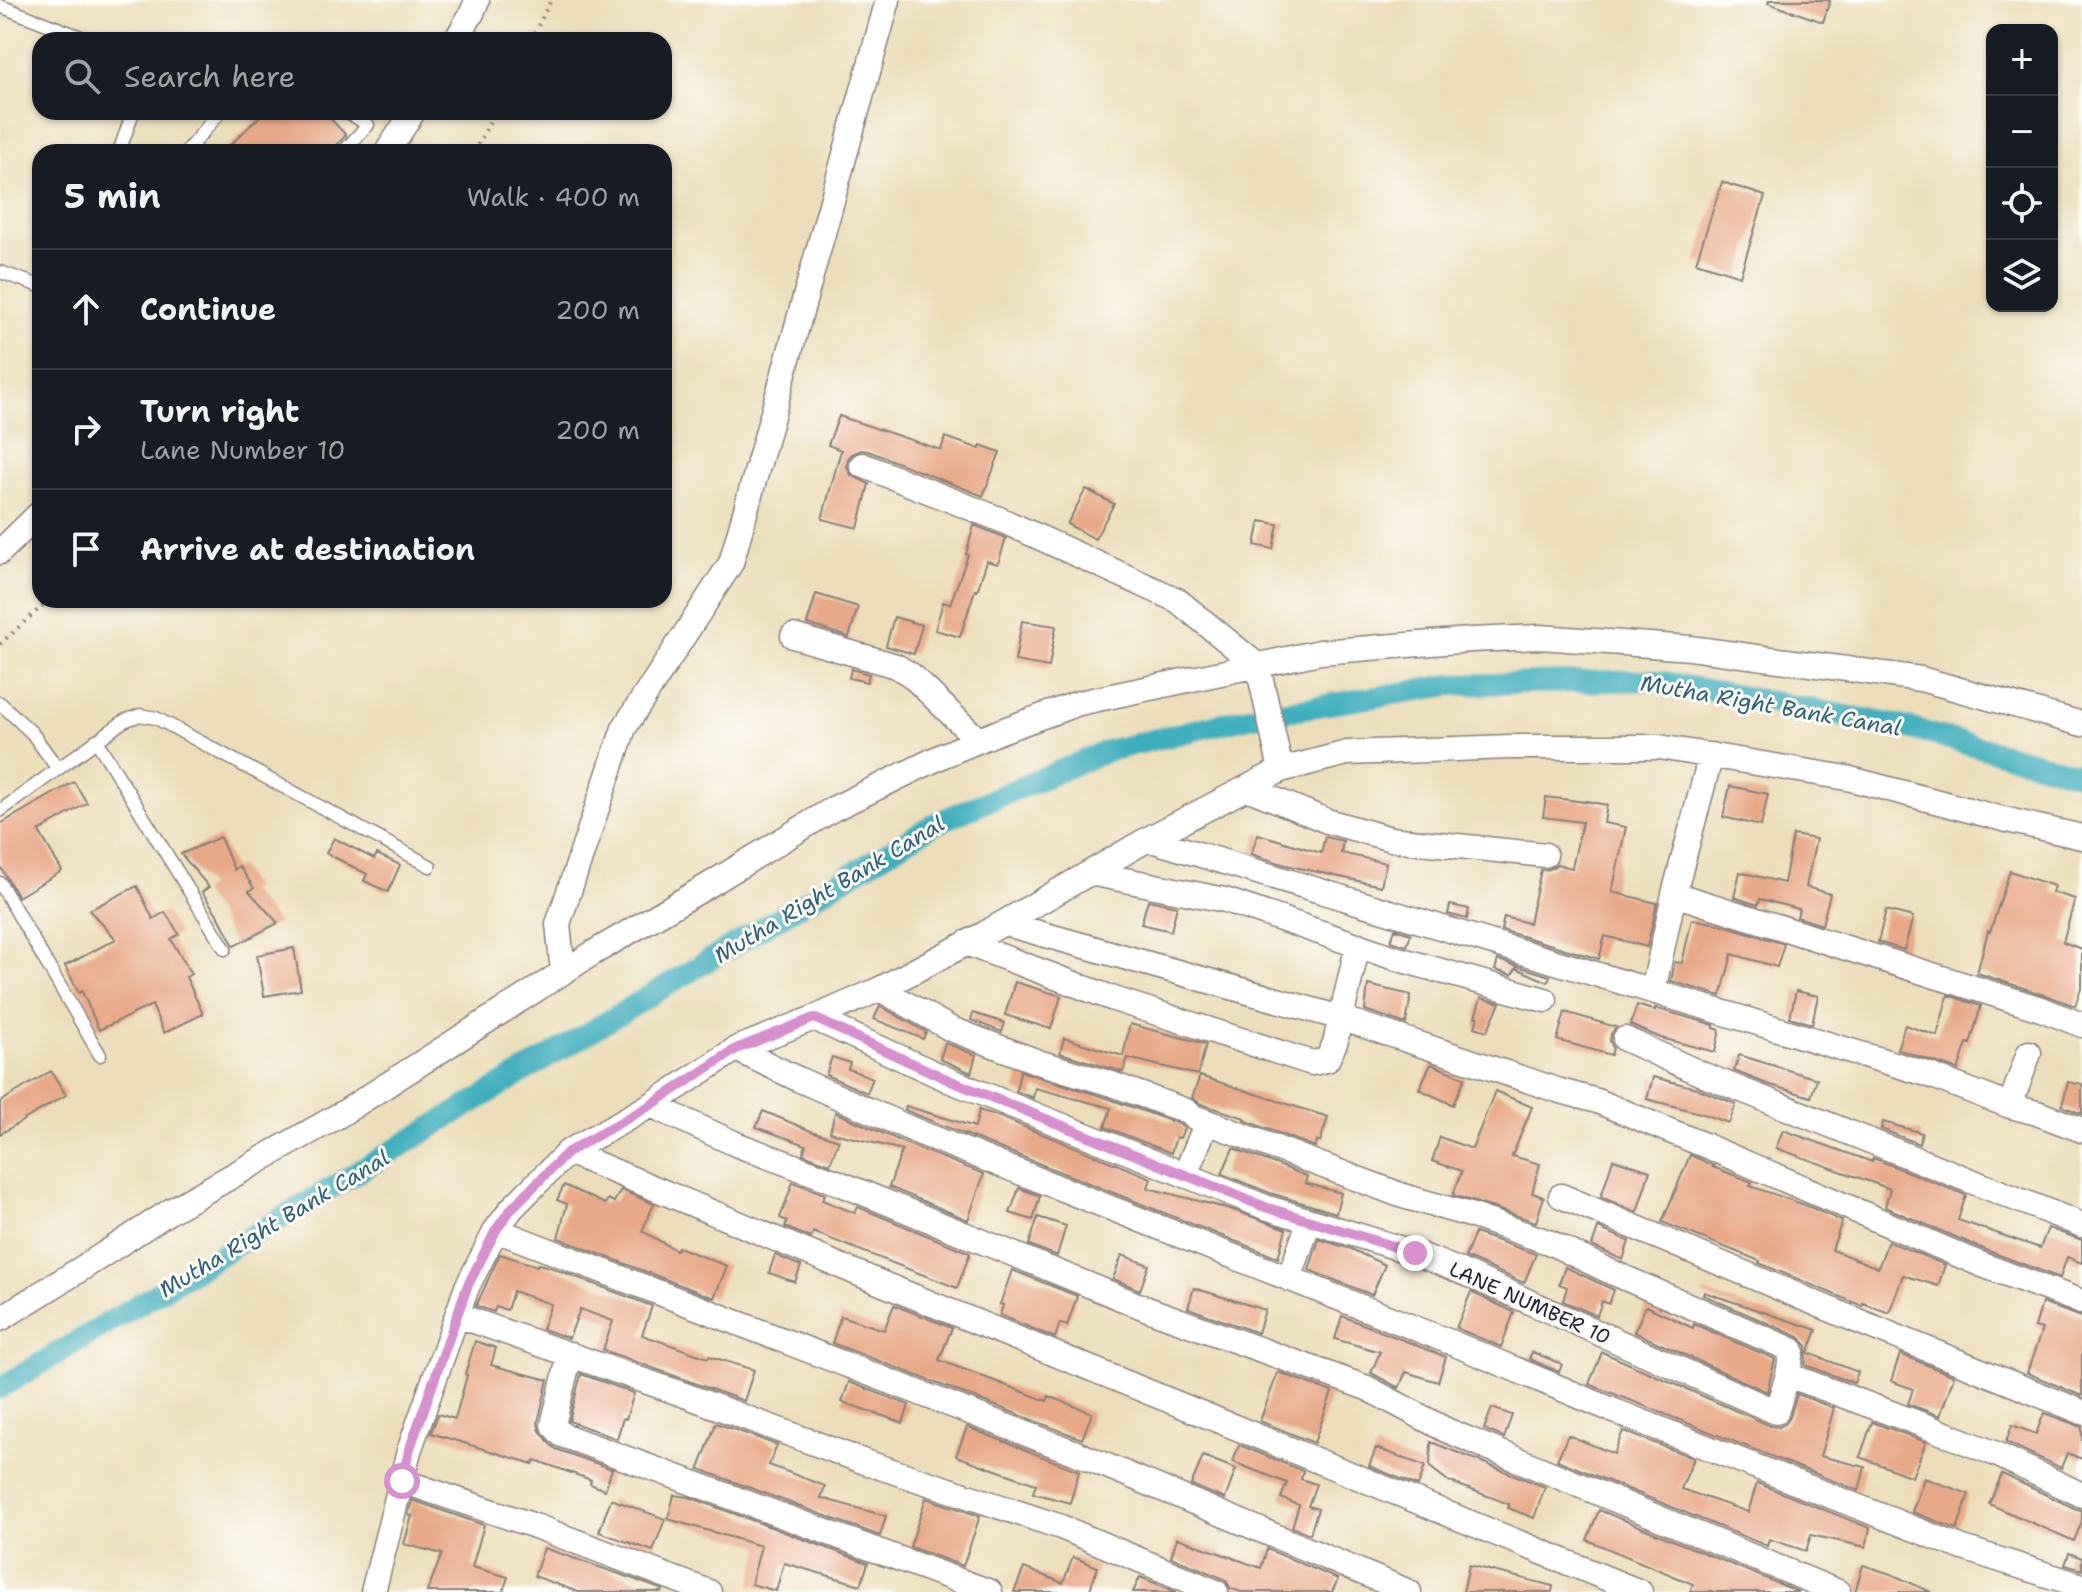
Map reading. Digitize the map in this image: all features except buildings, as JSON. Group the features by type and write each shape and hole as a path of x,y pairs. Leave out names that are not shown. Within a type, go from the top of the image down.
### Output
{"street":[{"path":"461,32 477,0"},
{"path":"563,972 558,924 624,728 731,563 888,0"},
{"path":"392,144 408,120"},
{"path":"862,465 999,519 1177,600 1261,676 1281,770"},
{"path":"0,552 32,521"},
{"path":"793,636 896,666 911,675 978,740"},
{"path":"0,1319 172,1210 343,1113 563,972 833,809 978,740 1079,703 1261,676 1320,652 1540,637 1690,648 1921,679 2082,724"},
{"path":"373,1592 409,1451 467,1287 496,1230 512,1208 568,1152 651,1105 736,1049 880,989 1003,923 1148,839 1281,770 1347,753 1510,747 1659,747 1847,778 2082,837"},
{"path":"1653,991 1674,894 1711,755"},
{"path":"1247,788 1327,821 1391,839 1545,855"},
{"path":"1148,839 1927,1074 2082,1130"},
{"path":"1090,873 1225,900 1358,945 1545,1000"},
{"path":"1674,894 2041,1009 2082,1025"},
{"path":"1003,923 1341,1018 1625,1112 1980,1264 2082,1302"},
{"path":"966,943 1114,999 1312,1063 1327,1060 1335,1043 1358,945"},
{"path":"880,989 951,1029 1041,1063 1186,1111 1194,1117 1403,1196 1551,1243 1792,1350 1788,1375 1996,1454 2082,1495"},
{"name":"LANE NUMBER 10","path":"814,1018 951,1081 1265,1207 1415,1253 1460,1271 1776,1412 1788,1375"},
{"path":"1625,1039 1704,1075 2082,1225"},
{"path":"736,1049 918,1132 1617,1412 1963,1548 2082,1586"},
{"path":"2010,1106 2029,1053"},
{"path":"651,1105 738,1145 1150,1310 1367,1388 1446,1430 1838,1592"},
{"path":"1185,1175 1207,1122"},
{"path":"568,1152 888,1286 1640,1592"},
{"path":"1561,1196 2082,1412"},
{"path":"1289,1279 1309,1222"},
{"path":"496,1230 1076,1453 1409,1592"},
{"path":"457,1315 865,1462 1061,1527 1210,1591"},
{"path":"570,1354 553,1425 562,1435 990,1592"},
{"path":"402,1481 535,1526 709,1592"}],"lane":[{"path":"0,6 68,32"},
{"path":"122,144 130,120"},
{"path":"193,144 213,120"},
{"path":"350,144 368,125 360,120"},
{"path":"0,272 32,283"},
{"path":"0,703 32,733 58,769"},
{"path":"0,811 96,740 124,721 140,715 156,718 430,866"},
{"path":"96,740 225,949"},
{"path":"0,883 100,1055"}],"path":[{"path":"535,32 551,0"},
{"path":"478,144 491,120"},
{"path":"0,644 40,608"}],"waterway":[{"name":"Mutha Right Bank Canal","path":"0,1388 936,823 1107,751 1249,717 1451,685 1653,680 1901,726 2082,775"}],"route":[{"path":"402,1481 409,1451 467,1287 496,1230 512,1208 568,1152 651,1105 736,1049 814,1018 951,1081 1265,1207 1415,1253"}]}
